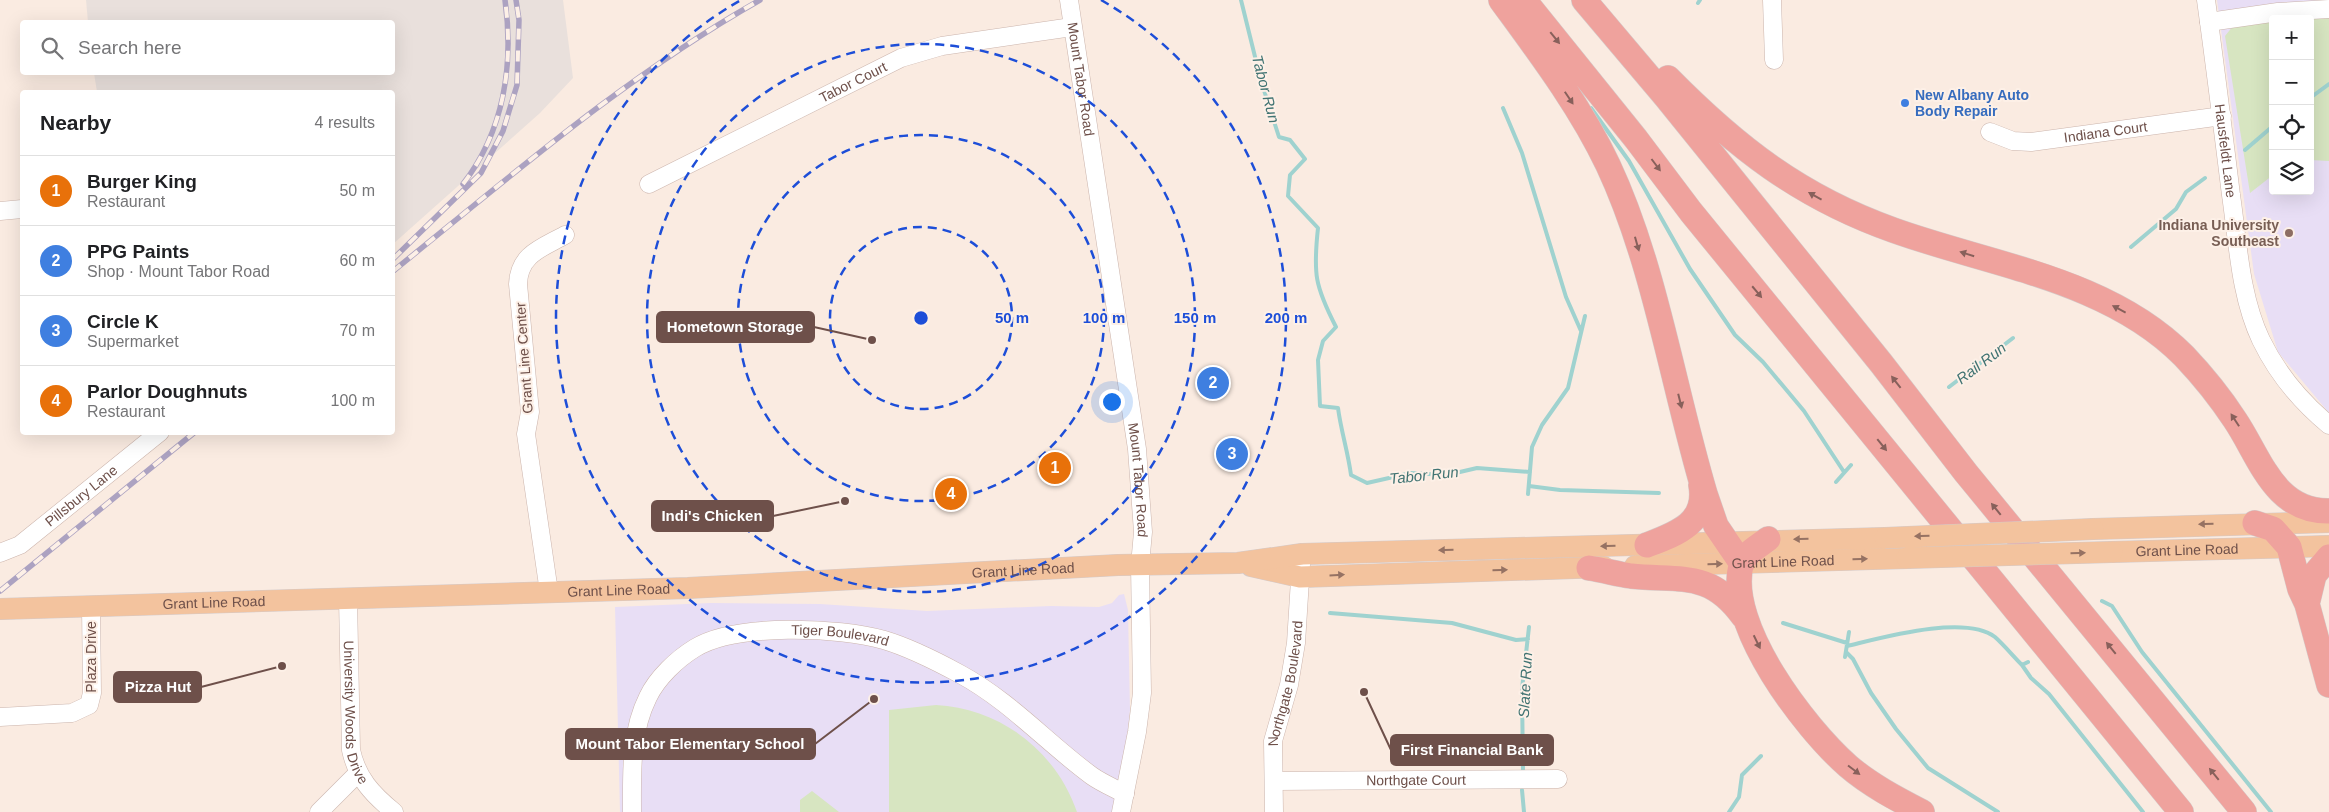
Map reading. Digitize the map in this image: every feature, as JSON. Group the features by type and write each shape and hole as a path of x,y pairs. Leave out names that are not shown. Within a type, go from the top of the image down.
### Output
{"highway":[{"path":"1501,0 1573,104 1592,134 1611,173 1632,228 1698,473 1702,490 1700,504 1692,522 1678,534 1647,545"},
{"path":"1524,0 1636,139 1691,212 2181,812"},
{"path":"1584,0 1661,91 1880,362 1972,480 2244,812"},
{"path":"1594,0 1724,133 1787,180 1821,199 1892,230 2068,286 2122,311 2156,333 2181,353 2219,397 2273,484 2294,502 2308,508 2329,511"},
{"path":"1698,473 1716,526 1742,564"},
{"path":"2273,484 2276,503 2273,534 2307,604 2329,685"},
{"path":"1768,539 1748,554 1742,564 1739,598 1744,616 1768,666 1810,729 1850,768 1899,800 1922,812"},
{"path":"2307,604 2314,575 2329,556"},
{"path":"1589,568 1630,576 1688,579 1704,583 1731,599 1744,616"}],"main road":[{"name":"Grant Line Road","path":"1238,563 1300,577 2112,552 2273,534 2329,522"},
{"name":"Grant Line Road","path":"0,609 688,588 1140,565 1238,563 1302,554 1727,543 1768,539 1885,538 2093,528 2273,534 2329,546"}],"street":[{"name":"Mount Tabor Road","path":"1069,0 1137,450 1143,537 1140,565 1142,693 1121,812"},
{"path":"1772,0 1774,60"},
{"name":"Hausfeldt Lane","path":"2206,0 2238,248 2252,317 2261,339 2283,378 2312,411 2329,425"},
{"path":"2209,22 2278,12 2329,9"},
{"name":"Tabor Court","path":"648,184 901,58 942,46 1072,27"},
{"name":"Indiana Court","path":"1990,132 2013,141 2031,142 2222,116"},
{"path":"0,211 20,209"},
{"name":"Grant Line Center","path":"549,592 526,434 530,412 518,284 519,270 526,259 565,235"},
{"name":"Pillsbury Lane","path":"0,553 20,545 156,435"},
{"name":"Northgate Boulevard","path":"1274,812 1273,741 1289,686 1296,643 1302,554"},
{"name":"University Woods Drive","path":"348,598 351,750 358,773 372,793 394,812"},
{"name":"Plaza Drive","path":"0,717 72,713 84,710 89,705 92,693 91,606"},
{"name":"Tiger Boulevard","path":"632,812 632,770 636,735 648,695 663,675 694,648 723,637 809,629 884,640 910,649 961,675 1011,707 1094,777 1125,794"},
{"path":"319,812 358,773"},
{"name":"Northgate Court","path":"1274,780 1558,779"}],"shaded area":[{"path":"86,0 563,0 573,78 540,113 395,242 395,90 97,90 94,75 395,75 395,20 88,20"},
{"name":"Indiana University Southeast","path":"2217,0 2329,0 2329,413 2278,352 2254,274"},
{"path":"1124,594 1128,610 1130,710 1125,757 1113,812 620,812 615,607 711,603 820,604 927,611 1051,606 1099,607 1112,603 1119,595"}],"green space":[{"path":"2310,14 2329,15 2329,161 2314,160 2314,15 2298,15"},
{"path":"2269,17 2269,178 2250,193 2225,36 2233,26 2250,19"},
{"path":"936,705 960,708 982,714 1003,724 1023,737 1040,752 1055,770 1068,790 1077,812 889,812 889,710"},
{"path":"812,791 839,812 800,812 800,800"}],"waterway":[{"name":"Tabor Run","path":"1241,0 1261,81 1279,137 1290,140 1305,159 1290,175 1288,196 1318,228 1317,279 1324,301 1336,327 1323,341 1318,360 1320,406 1338,408 1351,475 1367,483 1411,473 1447,475 1477,468 1530,472"},
{"name":"Rail Run","path":"2314,95 2329,84"},
{"path":"1503,108 1522,153 1566,297 1581,331"},
{"path":"1591,108 1629,161 1690,269 1735,335 1763,362 1804,411 1844,472"},
{"name":"Rail Run","path":"2245,150 2269,129"},
{"name":"Rail Run","path":"2131,247 2176,209 2186,192 2205,178"},
{"name":"Slate Run","path":"1528,494 1532,447 1542,425 1568,388 1585,316"},
{"name":"Rail Run","path":"1949,387 2013,338"},
{"name":"Rail Run","path":"1836,482 1851,465"},
{"path":"1529,486 1560,490 1659,493"},
{"path":"2102,601 2112,606 2142,652 2271,812"},
{"path":"1330,613 1452,623 1516,640 1528,639"},
{"path":"1783,623 1847,643"},
{"name":"Slate Run","path":"1523,773 1522,689 1529,627"},
{"path":"1847,646 1922,630 1964,628 1981,630 1995,637 2022,665 2028,662"},
{"name":"Rail Run","path":"1845,657 1849,632"},
{"path":"1846,652 1853,659 1871,693 1896,729 1928,768 1998,812"},
{"path":"2022,665 2031,678 2049,694 2143,812"},
{"name":"Rail Run","path":"1729,812 1739,797 1742,775 1761,756"},
{"name":"Slate Run","path":"1522,790 1524,812"}],"railway":[{"path":"463,184 477,164 488,142 497,120 503,96 508,49 505,0"},
{"path":"395,257 481,173 503,131 517,85 519,20 516,0"},
{"path":"395,270 616,94 711,29 760,0"},
{"path":"0,591 191,435"}],"place":[{"name":"New Albany Auto Body Repair","path":"1905,103"},
{"name":"Indiana University Southeast","path":"2289,233"},
{"name":"Hometown Storage","path":"872,340"},
{"name":"PPG Paints","path":"1213,383"},
{"name":"Circle K","path":"1232,454"},
{"name":"Burger King","path":"1055,468"},
{"name":"Parlor Doughnuts","path":"951,494"},
{"name":"Indi's Chicken","path":"845,501"},
{"name":"Pizza Hut","path":"282,666"},
{"name":"First Financial Bank","path":"1364,692"},
{"name":"Mount Tabor Elementary School","path":"874,699"}]}
